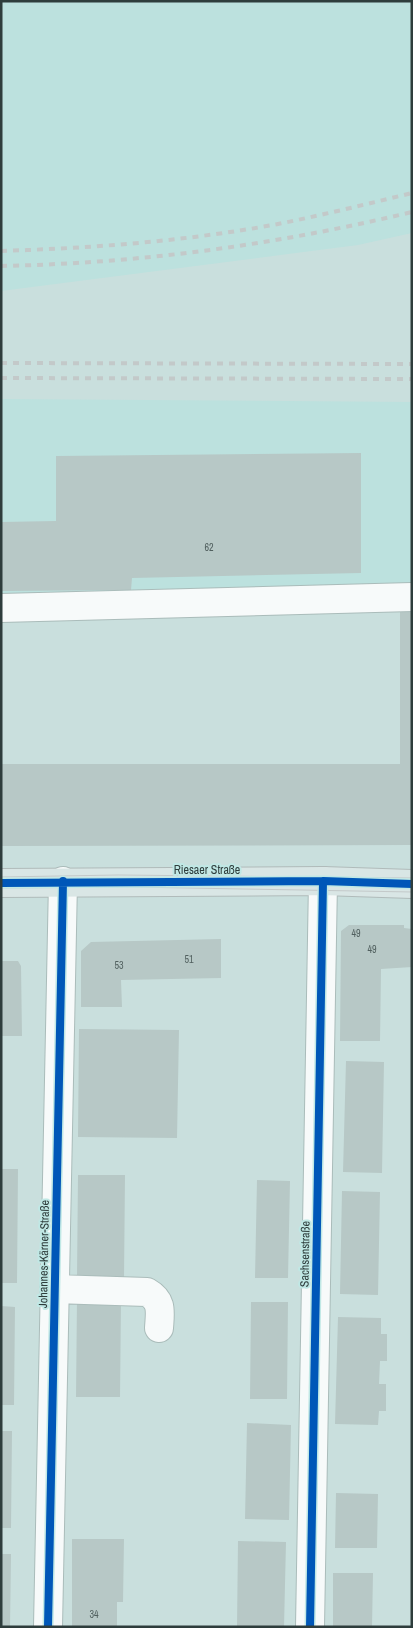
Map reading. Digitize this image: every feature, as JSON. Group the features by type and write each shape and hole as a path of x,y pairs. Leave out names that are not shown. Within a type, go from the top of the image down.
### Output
{"main road":[{"name":"Riesaer Straße","path":"1,883 62,881 323,881 412,884"}],"street":[{"path":"1,608 412,596"},
{"name":"Johannes-Kärner-Straße","path":"48,1627 62,881"},
{"name":"Sachsenstraße","path":"310,1627 323,881"},
{"path":"54,1289 147,1292 155,1296 160,1304 159,1328"}],"shaded area":[{"path":"1,1 412,1 412,233 358,245 1,291"},
{"path":"1,399 412,402 412,606 1,615"}],"building":[{"path":"361,453 361,573 132,578 131,590 1,591 1,522 56,521 56,456"},
{"path":"412,605 412,845 1,846 1,764 400,764 400,606"},
{"path":"349,925 404,925 404,928 412,929 412,967 381,969 380,1041 340,1041 341,931"},
{"path":"221,939 221,978 121,980 122,1007 81,1007 81,951 91,942"},
{"path":"1,961 18,961 21,966 22,1036 1,1036"},
{"path":"79,1029 179,1030 177,1138 78,1137"},
{"path":"346,1061 384,1062 382,1173 343,1172"},
{"path":"1,1169 18,1169 17,1283 1,1283"},
{"path":"78,1175 125,1175 124,1279 77,1278"},
{"path":"257,1180 290,1181 288,1278 255,1278"},
{"path":"342,1191 380,1192 378,1295 340,1294"},
{"path":"77,1298 121,1299 120,1397 76,1397"},
{"path":"251,1302 288,1302 287,1399 250,1399"},
{"path":"1,1306 15,1307 14,1405 1,1405"},
{"path":"338,1317 381,1318 381,1334 387,1334 387,1361 380,1361 379,1384 386,1384 386,1411 379,1411 378,1425 335,1424"},
{"path":"247,1423 291,1425 289,1520 245,1519"},
{"path":"1,1431 12,1431 11,1528 1,1528"},
{"path":"336,1493 378,1494 377,1548 335,1548"},
{"path":"72,1539 124,1539 123,1602 117,1602 117,1627 72,1627"},
{"path":"238,1541 286,1542 284,1627 237,1627"},
{"path":"1,1554 11,1554 10,1627 1,1627"},
{"path":"333,1573 373,1573 372,1627 333,1627"}],"tram line":[{"path":"1,877 118,875 412,878"},
{"path":"1,888 131,887 412,892"}],"railway":[{"path":"1,251 106,246 209,235 295,221 412,193"},
{"path":"1,266 106,261 208,250 310,234 412,212"},
{"path":"1,363 412,364"},
{"path":"1,378 412,379"}],"cycle path":[{"path":"48,1627 63,881"},
{"path":"1,883 323,881 412,884"},
{"path":"310,1627 323,881"}]}
